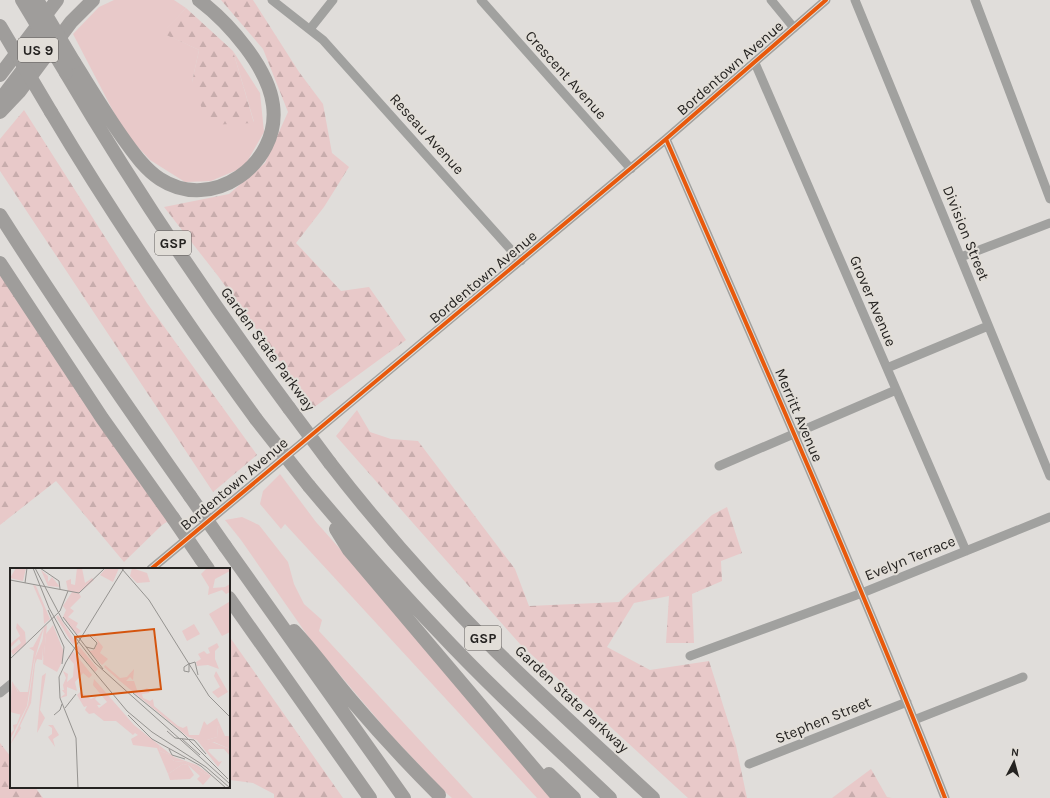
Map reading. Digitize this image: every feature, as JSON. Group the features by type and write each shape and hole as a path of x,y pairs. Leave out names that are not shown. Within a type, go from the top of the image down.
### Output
{"highway":[{"name":"Garden State Parkway","path":"22,0 70,68 102,134 160,223 235,334 330,463 400,548 471,626 520,674 653,798"},
{"path":"37,0 70,68 141,162 154,175 170,184 197,190 216,188 233,181 248,171 265,148 273,123 273,104 270,95 263,78 244,46 222,20 199,0"},
{"name":"US 9","path":"0,75 57,0"},
{"name":"US 9","path":"0,100 77,0"},
{"path":"0,112 19,92 70,22 93,0"},
{"name":"GSP","path":"0,26 51,112 144,259 256,419 309,486 372,560 438,632 487,682 610,798"},
{"path":"0,215 84,345 404,798"},
{"path":"0,263 102,418 205,564"},
{"path":"309,486 349,550 559,798"},
{"path":"230,599 370,798"},
{"path":"264,601 310,648 356,706 398,754 440,797"},
{"path":"498,725 574,798"}],"street":[{"name":"Reseau Avenue","path":"272,0 310,29 342,59 521,261"},
{"path":"310,29 333,0"},
{"name":"Crescent Avenue","path":"481,0 630,168"},
{"path":"771,0 794,28"},
{"name":"Bordentown Avenue","path":"152,568 666,139 826,0"},
{"name":"Division Street","path":"855,0 1050,476"},
{"path":"976,0 1050,199"},
{"name":"Grover Avenue","path":"755,63 966,551"},
{"name":"Merritt Avenue","path":"666,139 794,433 914,720"},
{"path":"961,257 1050,223"},
{"path":"887,368 988,326"},
{"path":"719,466 896,390"},
{"name":"Evelyn Terrace","path":"690,656 862,593 1050,517"},
{"path":"945,798 914,720 1023,677"},
{"path":"0,693 10,685"},
{"name":"Stephen Street","path":"749,764 907,702"}],"green space":[{"path":"114,0 174,0 186,8 163,33 199,50 192,82 254,122 233,51 260,93 264,132 244,167 211,181 185,182 150,160 124,132 73,34 99,7"},
{"path":"221,0 253,0 299,72 323,104 332,153 349,167 324,207 296,243 341,291 369,287 406,340 313,408 218,276 164,207 229,194 265,163 288,112 263,49"},
{"path":"186,8 233,51 254,123 208,125 192,82 199,50 162,33"},
{"path":"24,110 147,303 257,455 213,492 0,171 0,139"},
{"path":"0,263 173,518 162,525 124,562 56,481 0,525"},
{"path":"357,410 370,432 391,439 418,441 515,569 529,606 619,602 712,515 727,507 742,553 721,561 722,581 692,594 694,643 666,643 669,596 634,603 607,647 650,670 709,661 736,746 747,798 688,798 520,644 336,436"},
{"path":"280,474 316,522 461,685 551,798 537,798 285,524 281,529 260,504 263,491"},
{"path":"242,517 259,525 288,562 294,584 304,604 322,620 319,631 473,798 452,798 445,792 390,734 312,642 241,540 225,520"},
{"path":"230,637 343,798 274,798 274,794 253,783 230,780"},
{"path":"0,743 10,756 10,788 36,788 43,798 0,798"},
{"path":"871,769 887,797 892,798 832,798"}],"cycle path":[{"path":"152,568 666,139 826,0"},
{"path":"666,139 844,550 945,798"}]}
